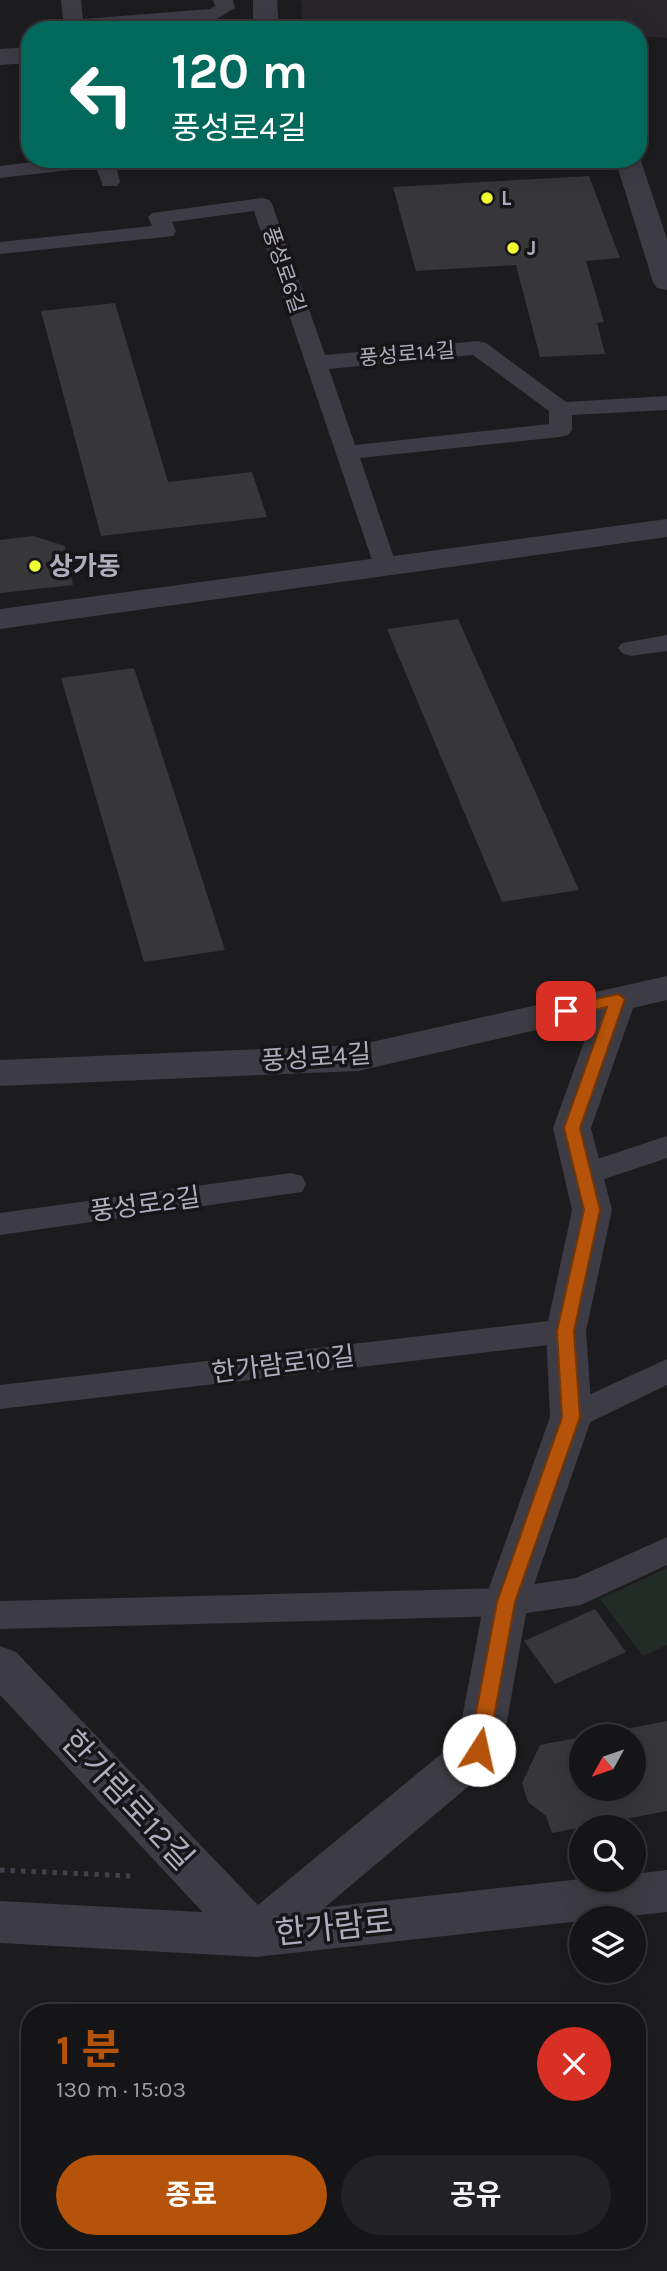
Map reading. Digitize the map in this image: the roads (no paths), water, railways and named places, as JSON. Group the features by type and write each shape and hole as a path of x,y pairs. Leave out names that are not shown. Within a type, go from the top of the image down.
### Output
{"street":[{"path":"265,0 266,21"},
{"path":"0,57 21,56"},
{"path":"631,168 665,269"},
{"path":"0,619 667,528"},
{"name":"풍성로4길","path":"0,1073 358,1058 667,988"},
{"path":"256,1936 479,1750 506,1602 571,1417 566,1331 592,1210 572,1128 618,999"},
{"name":"한가람로12길","path":"0,1665 256,1936"},
{"name":"한가람로","path":"0,1922 256,1936 667,1891"}],"lane":[{"path":"71,0 73,21"},
{"path":"139,21 215,14 225,8 223,0"},
{"path":"0,172 35,168"},
{"path":"106,168 110,182"},
{"name":"풍성로6길","path":"0,248 165,231 159,217 262,204 385,567"},
{"name":"풍성로14길","path":"316,363 478,348 561,409"},
{"path":"346,453 560,430 561,409 667,404"},
{"path":"631,648 667,643"},
{"path":"584,1175 667,1147"},
{"name":"풍성로2길","path":"0,1224 291,1184"},
{"name":"한가람로10길","path":"0,1397 566,1331"},
{"path":"571,1417 667,1371"},
{"path":"0,1615 506,1602 581,1591 667,1550"}],"place":[{"name":"L","path":"487,198"},
{"name":"J","path":"513,248"},
{"name":"상가동","path":"35,566"}]}
